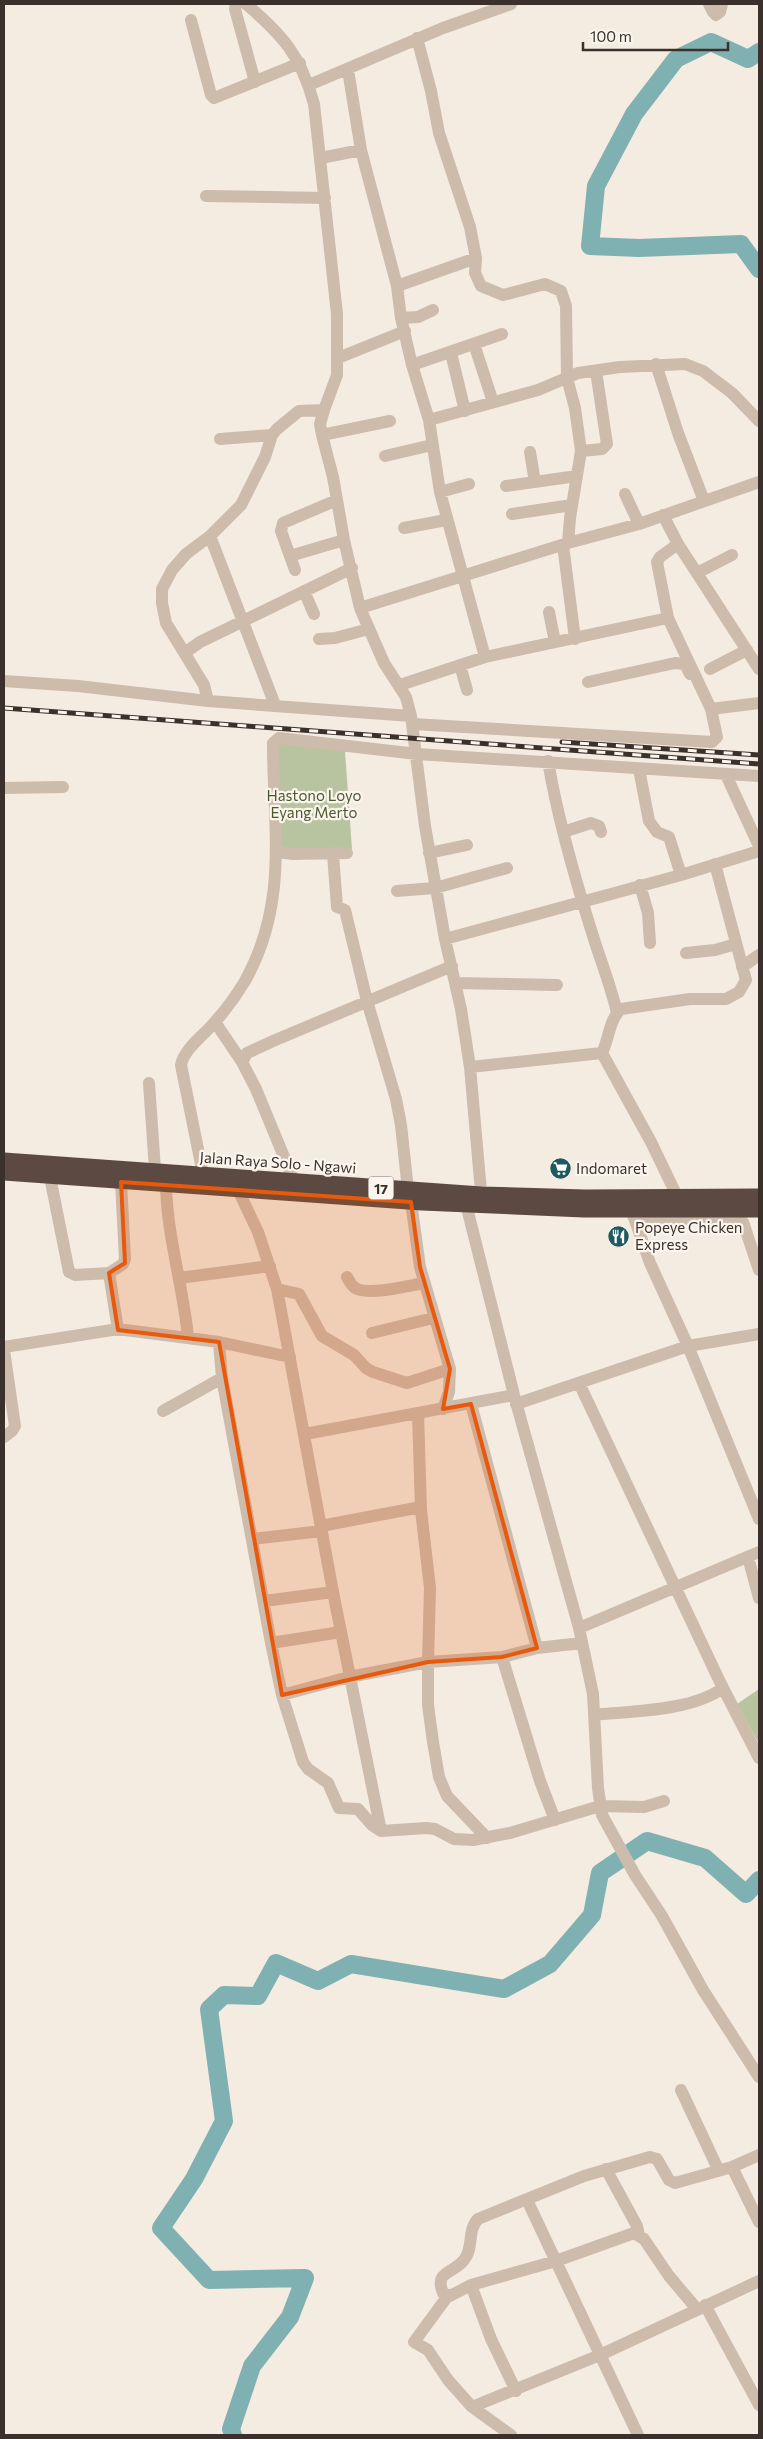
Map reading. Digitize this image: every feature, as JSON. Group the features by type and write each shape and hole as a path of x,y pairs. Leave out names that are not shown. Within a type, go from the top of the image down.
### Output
{"highway":[{"name":"Jalan Raya Solo - Ngawi","path":"4,1160 294,1181 409,1196"},
{"name":"Jalan Raya Solo - Ngawi","path":"4,1173 238,1190 482,1200 632,1213 759,1210"},
{"name":"Jalan Raya Solo - Ngawi","path":"482,1200 585,1197 759,1196"}],"street":[{"path":"236,4 255,82"},
{"path":"246,4 281,37 300,63 314,104 338,314 337,375 320,424 360,608 384,663 400,685 412,720 429,853 470,1067 482,1200"},
{"path":"309,85 348,70 417,38 511,4"},
{"path":"708,4 716,14 720,12 722,4"},
{"path":"191,20 211,95 214,98 300,63"},
{"path":"417,38 431,91 439,133 470,226 476,258 475,273 481,286 491,292 503,295 545,284 561,292 566,314 567,377 576,408 581,451 566,544 575,639"},
{"path":"348,70 361,150 397,286 401,318 412,365 429,420 446,520 464,576 472,614 485,657"},
{"path":"321,158 361,150"},
{"path":"206,196 325,198"},
{"path":"397,286 476,258"},
{"path":"401,318 418,317 433,310"},
{"path":"338,358 405,331"},
{"path":"412,365 502,334"},
{"path":"474,344 493,402"},
{"path":"451,353 465,411"},
{"path":"429,420 538,390 567,377 596,371 656,364 685,364 703,371 732,393 759,421"},
{"path":"656,364 678,433 704,501"},
{"path":"581,451 602,449 607,444 596,371"},
{"path":"208,701 204,685 186,652 166,623 162,604 162,589 172,570 186,554 210,536 241,505 265,458 272,435 292,415 299,411 324,410"},
{"path":"322,436 390,420"},
{"path":"220,439 272,435"},
{"path":"385,456 432,445"},
{"path":"530,452 535,482"},
{"path":"506,486 577,476"},
{"path":"360,608 566,544 639,524 759,482"},
{"path":"440,492 469,484"},
{"path":"625,494 639,524"},
{"path":"295,570 281,531 283,523 337,500"},
{"path":"512,514 572,505"},
{"path":"663,516 678,544 759,669"},
{"path":"404,528 446,520"},
{"path":"210,536 275,705"},
{"path":"290,556 344,540"},
{"path":"4,682 78,686 208,701 275,705 412,720 712,742 717,737 710,706 668,618 657,562 660,557 678,544"},
{"path":"697,573 732,555"},
{"path":"186,652 200,642 352,568"},
{"path":"304,591 314,614"},
{"path":"549,612 555,642"},
{"path":"400,685 485,657 668,618"},
{"path":"319,639 335,638 369,629"},
{"path":"710,669 747,650"},
{"path":"588,682 682,663 687,667 700,701 710,706 759,703"},
{"path":"460,665 466,690"},
{"path":"203,1174 181,1065 188,1051 214,1022 245,982 260,947 276,885 278,852 273,779 275,740 279,738 417,754 759,776"},
{"path":"548,761 563,832 600,958 609,979 617,1013 602,1053 651,1142 676,1196"},
{"path":"639,769 649,820 658,832 669,837 681,875"},
{"path":"726,775 756,832 759,846"},
{"path":"4,788 63,787"},
{"path":"563,832 591,823 599,826 601,832"},
{"path":"429,853 467,845"},
{"path":"445,939 582,900 681,875 759,851"},
{"path":"278,852 347,853"},
{"path":"333,854 337,906 346,910 367,1001 396,1099 401,1125 409,1196 424,1283 433,1318 450,1369 450,1387 443,1409"},
{"path":"617,1013 629,1007 642,1005 690,999 726,999 734,996 744,987 746,980 715,864"},
{"path":"397,891 435,888 507,868"},
{"path":"640,885 648,913 650,943"},
{"path":"686,953 710,951 736,944"},
{"path":"742,967 759,955"},
{"path":"242,1062 252,1050 452,966"},
{"path":"455,983 557,985"},
{"path":"214,1022 242,1062 256,1089 294,1181"},
{"path":"470,1067 602,1053"},
{"path":"149,1083 155,1170"},
{"path":"50,1176 69,1272 75,1275 109,1273 123,1264 125,1259 121,1182"},
{"path":"166,1185 170,1227 180,1278 188,1337"},
{"path":"238,1190 258,1232 277,1289 349,1677 381,1831"},
{"path":"464,1199 515,1400 579,1628 591,1680 600,1806 605,1823 618,1842 708,1998 759,2077"},
{"path":"759,1270 743,1222 632,1213 653,1270 688,1346 759,1519"},
{"path":"180,1278 270,1266"},
{"path":"109,1273 118,1330"},
{"path":"347,1277 352,1286 368,1290 424,1283"},
{"path":"277,1289 299,1294 322,1336 354,1355 366,1368 373,1372 407,1383 450,1369"},
{"path":"372,1333 433,1318"},
{"path":"5,1435 15,1426 4,1349 118,1330 188,1337 290,1357"},
{"path":"305,1434 471,1404 515,1400 579,1383 688,1346 759,1334"},
{"path":"219,1342 222,1378 282,1695 305,1765 328,1783 339,1808 358,1809 372,1826 381,1831 426,1828 435,1829 462,1840 487,1838 600,1806 644,1807 664,1801"},
{"path":"163,1411 222,1378"},
{"path":"579,1383 723,1688 759,1758"},
{"path":"471,1404 537,1648"},
{"path":"418,1413 421,1507 430,1588 428,1705 433,1742 443,1790 487,1838"},
{"path":"252,1539 322,1528 421,1507"},
{"path":"579,1628 754,1554 759,1598"},
{"path":"264,1601 333,1592"},
{"path":"271,1643 341,1632"},
{"path":"282,1695 349,1677 428,1662 502,1657 537,1648 582,1643"},
{"path":"502,1657 538,1773 555,1820"},
{"path":"594,1715 670,1706 707,1697 723,1688"},
{"path":"681,2090 718,2169"},
{"path":"447,2296 440,2286 440,2280 458,2266 466,2256 474,2223 485,2216 606,2169 654,2157 659,2161 669,2180 675,2183 759,2156"},
{"path":"732,2166 759,2222"},
{"path":"606,2169 634,2219 639,2234 701,2307 759,2405"},
{"path":"526,2200 638,2435"},
{"path":"511,2435 472,2407 448,2380 428,2350 414,2342 447,2296 471,2285 556,2261 627,2234 639,2234"},
{"path":"472,2407 516,2391 600,2355 759,2281"},
{"path":"471,2285 491,2339 516,2391"}],"highlighted area":[{"path":"121,1182 411,1202 420,1267 450,1369 443,1409 471,1404 537,1648 502,1657 428,1662 282,1695 219,1342 118,1330 109,1273 125,1263"}],"green space":[{"name":"Hastono Loyo Eyang Merto","path":"281,743 345,751 352,849 316,851 280,849 277,747"},
{"path":"759,1689 759,1744 737,1704"}],"waterway":[{"path":"759,52 748,59 711,42 676,59 634,114 596,186 590,246 639,248 741,244 759,269"},
{"path":"233,2435 231,2429 252,2366 290,2317 305,2278 209,2280 161,2228 194,2179 224,2121 209,2009 224,1995 258,1996 276,1963 318,1981 351,1964 504,1989 550,1964 592,1915 600,1873 647,1841 705,1858 746,1894 759,1880"}],"railway":[{"path":"4,708 759,764"},
{"path":"562,742 759,755"}],"place":[{"name":"Indomaret","path":"560,1168"},
{"name":"Popeye Chicken Express","path":"619,1236"}]}
